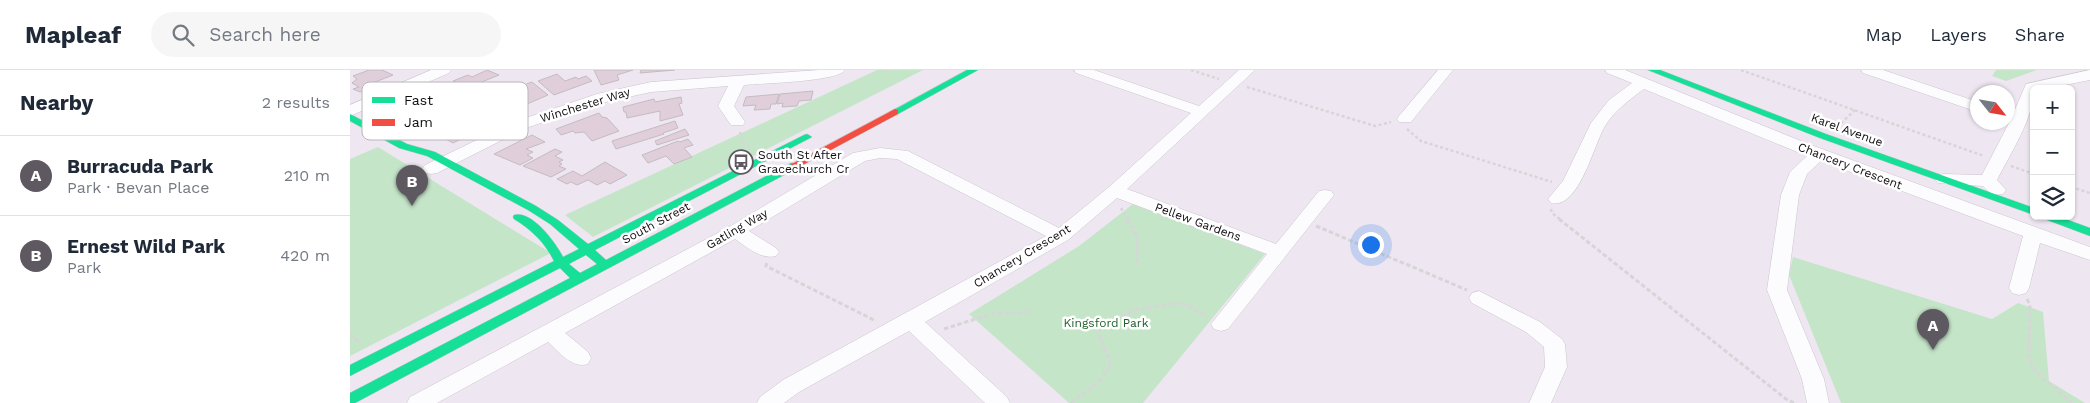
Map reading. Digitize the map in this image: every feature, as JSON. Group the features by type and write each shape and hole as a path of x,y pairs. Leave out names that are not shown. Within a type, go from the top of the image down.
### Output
{"main road":[{"name":"South Street","path":"350,399 974,70"},
{"name":"Karel Avenue","path":"1647,77 1947,174 2014,198 2030,209"},
{"path":"350,116 362,123"},
{"name":"South Street","path":"350,371 817,132"},
{"path":"392,140 403,146 431,154 532,208 554,222 605,265"},
{"path":"403,146 418,162 448,178"},
{"path":"508,212 534,226 554,250 561,264 579,279"},
{"path":"2057,220 2090,232"}],"street":[{"path":"416,82 444,70"},
{"name":"Winchester Way","path":"528,122 597,99 651,87 826,74 838,70"},
{"path":"1081,70 1117,84 1203,112"},
{"name":"Chancery Crescent","path":"768,403 791,386 889,334 1061,236 1115,192 1248,70"},
{"path":"1405,119 1446,70"},
{"name":"Chancery Crescent","path":"1612,70 1647,77 1819,154 2033,235 2090,254"},
{"path":"1877,72 1970,105"},
{"path":"2015,115 2031,86 2090,75"},
{"path":"1557,199 1571,183 1587,152 1597,126 1615,103 1647,77"},
{"path":"737,122 726,106 739,80"},
{"path":"350,111 362,106"},
{"path":"1988,181 2009,130"},
{"name":"Winchester Way","path":"430,169 490,140"},
{"name":"Gatling Way","path":"418,403 736,231 859,157 888,152 902,155 1061,236"},
{"path":"1818,403 1812,379 1778,290 1790,194 1799,172 1819,154"},
{"path":"1947,174 1988,181 2014,198"},
{"name":"Pellew Gardens","path":"1115,192 1280,252"},
{"path":"1221,324 1325,195"},
{"path":"736,231 769,252"},
{"path":"2019,288 2033,235"},
{"path":"1480,298 1533,327 1554,344 1556,367 1547,401"},
{"path":"912,321 999,403"},
{"path":"550,332 580,358"}],"path":[{"path":"886,70 890,73"},
{"path":"1191,70 1375,126 1405,119 1408,130 1421,141 1548,182 1571,183"},
{"path":"1740,70 1986,157"},
{"path":"2016,168 2030,173"},
{"path":"2075,188 2090,194"},
{"path":"1115,192 1124,216 1137,238 1137,266"},
{"path":"1557,199 1550,208 1552,213 1786,399 1794,403"},
{"path":"1304,222 1460,286 1480,298"},
{"path":"769,252 766,266 872,318 889,334"},
{"path":"2019,288 2030,305 2029,359 2037,373 2072,403"},
{"path":"1071,403 1094,385 1111,365 1096,326 1134,310 1177,303 1185,304 1221,324"},
{"path":"928,337 940,330 991,314 1033,312"}],"green space":[{"path":"877,70 923,70 593,237 565,215"},
{"path":"1996,70 2037,70 2006,81 1992,76"},
{"path":"378,147 551,253 350,356 350,159"},
{"name":"Kingsford Park","path":"1133,204 1265,254 1143,403 1069,403 969,314 1079,246"},
{"path":"1793,257 1992,319 2018,303 2043,312 2049,381 2085,403 1841,403 1789,275"}],"building":[{"path":"369,70 382,70 393,75 375,82 362,82 362,91 360,92 353,89 359,87 352,83 357,79 353,76"},
{"path":"487,70 499,75 482,82 453,81 468,75 472,77"},
{"path":"594,70 633,70 617,75 619,80 601,85"},
{"path":"641,70 675,70 640,73"},
{"path":"557,74 565,81 586,76 592,81 554,95 538,81"},
{"path":"532,82 548,95 528,104 528,83"},
{"path":"813,91 811,100 799,101 797,106 782,107 783,103 777,104 780,94"},
{"path":"779,94 776,104 771,104 770,109 754,110 756,105 743,106 746,97"},
{"path":"681,97 682,103 679,104 683,115 660,121 660,111 627,118 626,112 624,112 623,107 654,99 655,102"},
{"path":"599,113 602,117 607,118 619,131 592,141 584,132 575,133 573,131 561,135 556,129"},
{"path":"675,121 678,128 664,134 616,149 612,141"},
{"path":"685,129 689,135 657,145 655,141"},
{"path":"532,135 545,142 526,149 533,152 527,155 533,158 520,165 494,154 522,140 528,140 528,137"},
{"path":"688,139 693,145 684,148 692,157 674,164 666,156 648,163 642,155 678,141"},
{"path":"448,140 459,140 453,143"},
{"path":"555,149 562,152 555,156 563,160 559,162 562,164 559,166 566,169 551,177 523,166"},
{"path":"605,162 627,175 610,184 605,181 597,185 588,180 577,185 571,182 567,184 557,179 573,171 582,176"}],"traffic: fast":[{"path":"895,112 974,70"},
{"path":"1652,70 1823,136 2030,211"},
{"path":"350,117 362,124"},
{"path":"350,371 807,137"},
{"path":"392,140 403,146 431,154 532,208 554,222 605,265"},
{"path":"350,399 795,165"},
{"path":"518,217 534,226 554,250 561,263 579,279"},
{"path":"2057,220 2090,232"}],"traffic: jam":[{"path":"795,165 895,112"}],"place":[{"name":"South St After Gracechurch Cr","path":"741,162"},
{"name":"Ernest Wild Park","path":"412,206"},
{"name":"Burracuda Park","path":"1933,350"}]}
